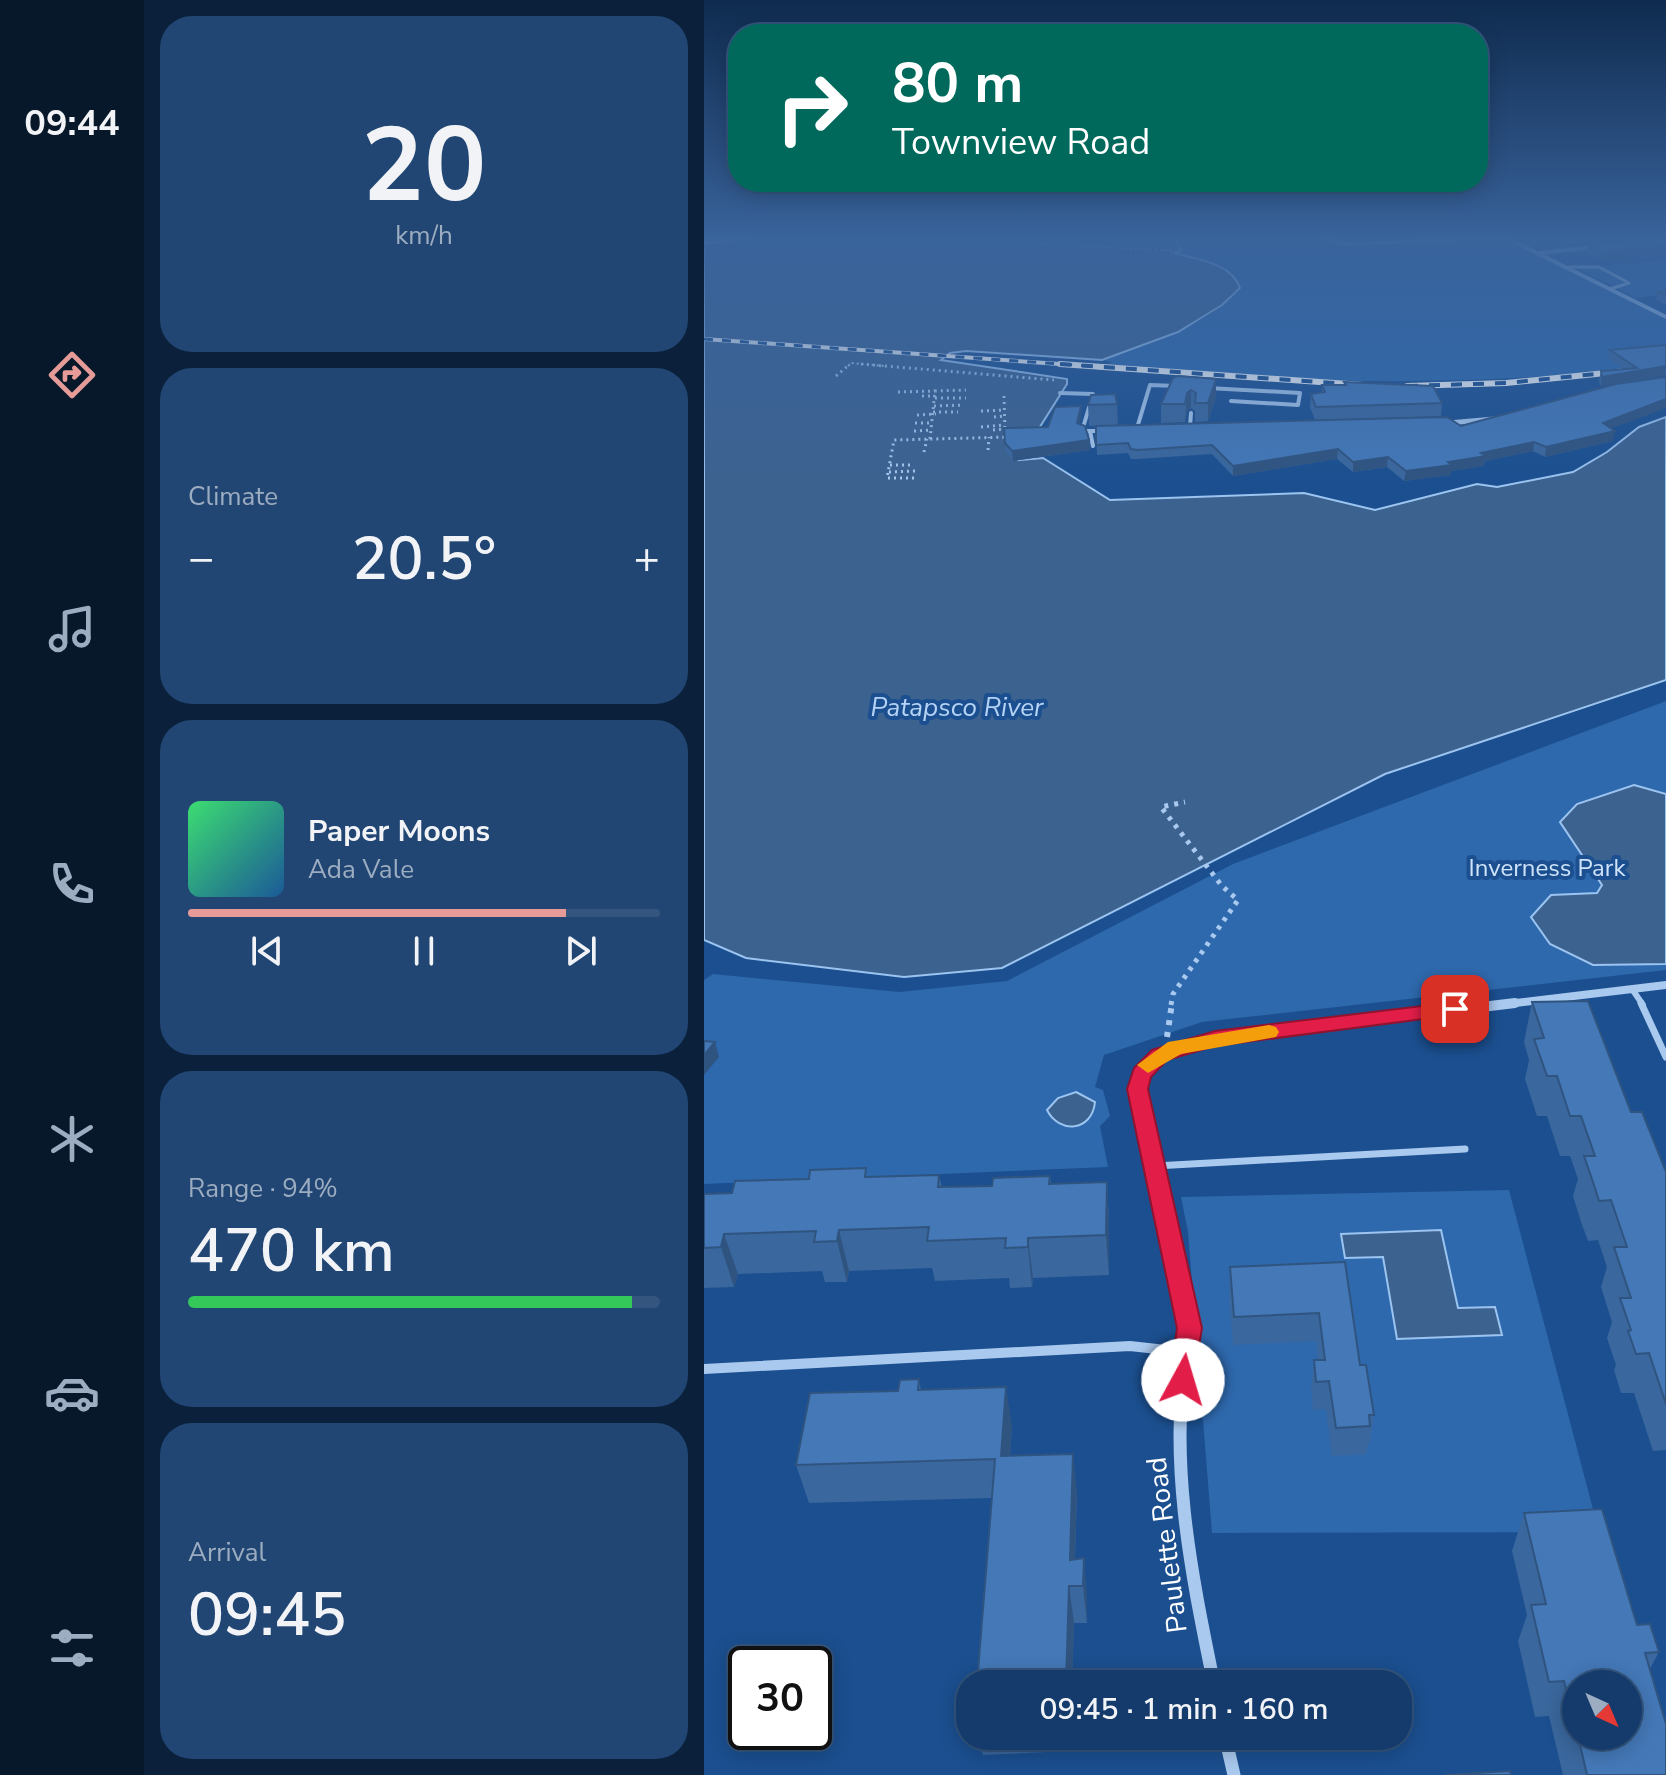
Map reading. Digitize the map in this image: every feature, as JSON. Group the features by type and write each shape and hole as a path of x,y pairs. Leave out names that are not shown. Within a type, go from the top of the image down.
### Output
{"street":[{"path":"1438,423 1506,418"},
{"path":"1165,1053 1215,1039 1666,985"},
{"name":"Paulette Road","path":"1165,1053 1141,1074 1137,1089 1190,1328 1184,1352 1180,1464 1202,1628 1211,1670"},
{"path":"1228,1750 1234,1775"}],"lane":[{"path":"1137,428 1150,385 1180,387"},
{"path":"1195,387 1300,393 1298,405 1231,401"},
{"path":"1060,393 1093,394 1082,431 1114,430"},
{"path":"1191,413 1190,426 1202,426"},
{"path":"1125,429 1150,428"},
{"path":"1090,431 1093,446"},
{"path":"1632,989 1646,1010 1666,1057"},
{"path":"1155,1166 1465,1149"},
{"path":"704,1369 1130,1346 1184,1352"}],"path":[{"path":"836,376 851,363 1066,381"},
{"path":"915,423 966,390"},
{"path":"898,392 943,418"},
{"path":"914,431 947,394"},
{"path":"922,396 941,425"},
{"path":"1004,396 1006,437"},
{"path":"933,411 966,398"},
{"path":"924,452 933,411 945,402"},
{"path":"917,415 964,405"},
{"path":"933,411 944,409"},
{"path":"981,411 1004,410"},
{"path":"933,411 958,412"},
{"path":"933,411 940,432"},
{"path":"994,417 1004,416"},
{"path":"994,423 1005,426"},
{"path":"981,427 1005,426"},
{"path":"993,430 1005,426"},
{"path":"914,478 887,478 894,440 952,441 1017,436"},
{"path":"988,450 989,437"},
{"path":"890,465 913,465"},
{"path":"889,472 916,471"},
{"path":"1165,1053 1173,994 1238,900 1222,886 1161,807 1185,802"}],"green space":[{"path":"1202,319 1664,319 1666,365 1552,376 1385,381 1146,370 1105,366 1112,362 1102,360 1166,337"},
{"name":"Inverness Park","path":"1666,701 1666,970 1202,1022 1104,1055 1095,1087 1103,1090 1110,1116 1100,1126 1108,1167 704,1184 704,980 713,974 899,992 1007,981 1233,864"},
{"path":"1509,1190 1599,1532 1212,1533 1188,1232 1181,1197"}],"water":[{"name":"Patapsco River","path":"704,319 1199,319 1178,332 1102,360 966,351 950,353 941,360 1067,379 1067,384 1019,460 1043,458 1110,500 1304,493 1375,510 1477,484 1497,487 1573,472 1607,452 1639,427 1666,417 1666,680 1385,774 1002,968 904,977 746,958 704,940"},
{"path":"1634,785 1666,794 1666,964 1593,965 1550,944 1531,917 1551,895 1597,893 1602,885 1560,822 1577,804"},
{"path":"1076,1092 1095,1102 1088,1119 1082,1124 1067,1126 1052,1118 1047,1110 1058,1098"},
{"path":"1441,1230 1458,1308 1495,1307 1502,1335 1397,1339 1383,1257 1345,1258 1341,1234"}],"building":[{"path":"1666,345 1666,366 1602,377 1601,371 1637,368 1610,350"},
{"path":"1666,377 1666,399 1603,423 1615,431 1546,447 1534,442 1481,453 1486,456 1448,462 1452,465 1406,471 1388,457 1353,462 1338,449 1233,466 1212,445 1138,450 1131,449 1128,443 1096,445 1096,426 1447,417 1461,426 1616,384"},
{"path":"1173,378 1216,379 1208,403 1195,403 1196,393 1191,390 1187,393 1185,404 1161,404"},
{"path":"1344,382 1433,386 1442,403 1316,407 1311,394 1325,392 1322,385 1346,385"},
{"path":"1115,394 1117,404 1088,405 1091,395"},
{"path":"1081,406 1077,423 1085,426 1089,440 1012,451 1005,443 1004,428 1048,427 1055,407"},
{"path":"1588,1001 1631,1112 1642,1112 1666,1172 1666,1404 1649,1353 1636,1354 1628,1331 1631,1330 1620,1298 1631,1298 1614,1247 1627,1247 1611,1200 1599,1201 1584,1156 1595,1156 1581,1116 1570,1116 1557,1076 1547,1076 1534,1039 1544,1038 1532,1002"},
{"path":"704,1041 715,1042 704,1055"},
{"path":"866,1168 865,1177 939,1175 938,1187 992,1186 993,1178 1050,1176 1049,1184 1107,1182 1106,1235 1028,1238 1028,1247 1005,1248 1006,1238 927,1241 929,1227 839,1230 837,1241 814,1242 816,1231 724,1234 721,1247 704,1248 704,1194 732,1193 735,1181 809,1179 810,1170"},
{"path":"1345,1262 1360,1365 1366,1365 1374,1415 1369,1415 1370,1426 1336,1428 1329,1381 1316,1382 1314,1360 1325,1360 1319,1313 1234,1317 1230,1267"},
{"path":"919,1379 918,1390 1006,1387 1001,1456 1073,1454 1070,1560 1084,1558 1083,1586 1069,1586 1066,1670 978,1670 995,1459 796,1465 810,1393 898,1391 900,1380"},
{"path":"1602,1509 1637,1625 1650,1624 1659,1652 1645,1653 1666,1724 1666,1775 1587,1775 1581,1750 1642,1750 1642,1670 1562,1670 1562,1681 1549,1682 1531,1605 1546,1604 1524,1513"},
{"path":"1510,1771 1511,1775 1445,1775 1461,1774"}],"railway":[{"path":"704,339 1089,366"},
{"path":"1060,364 1363,385"},
{"path":"1407,386 1506,383 1666,367"}],"slow traffic":[{"path":"1148,1065 1159,1055 1176,1048 1269,1032"}],"route":[{"path":"1183,1380 1184,1352 1190,1328 1137,1089 1141,1074 1159,1055 1215,1039 1455,1009"}]}
